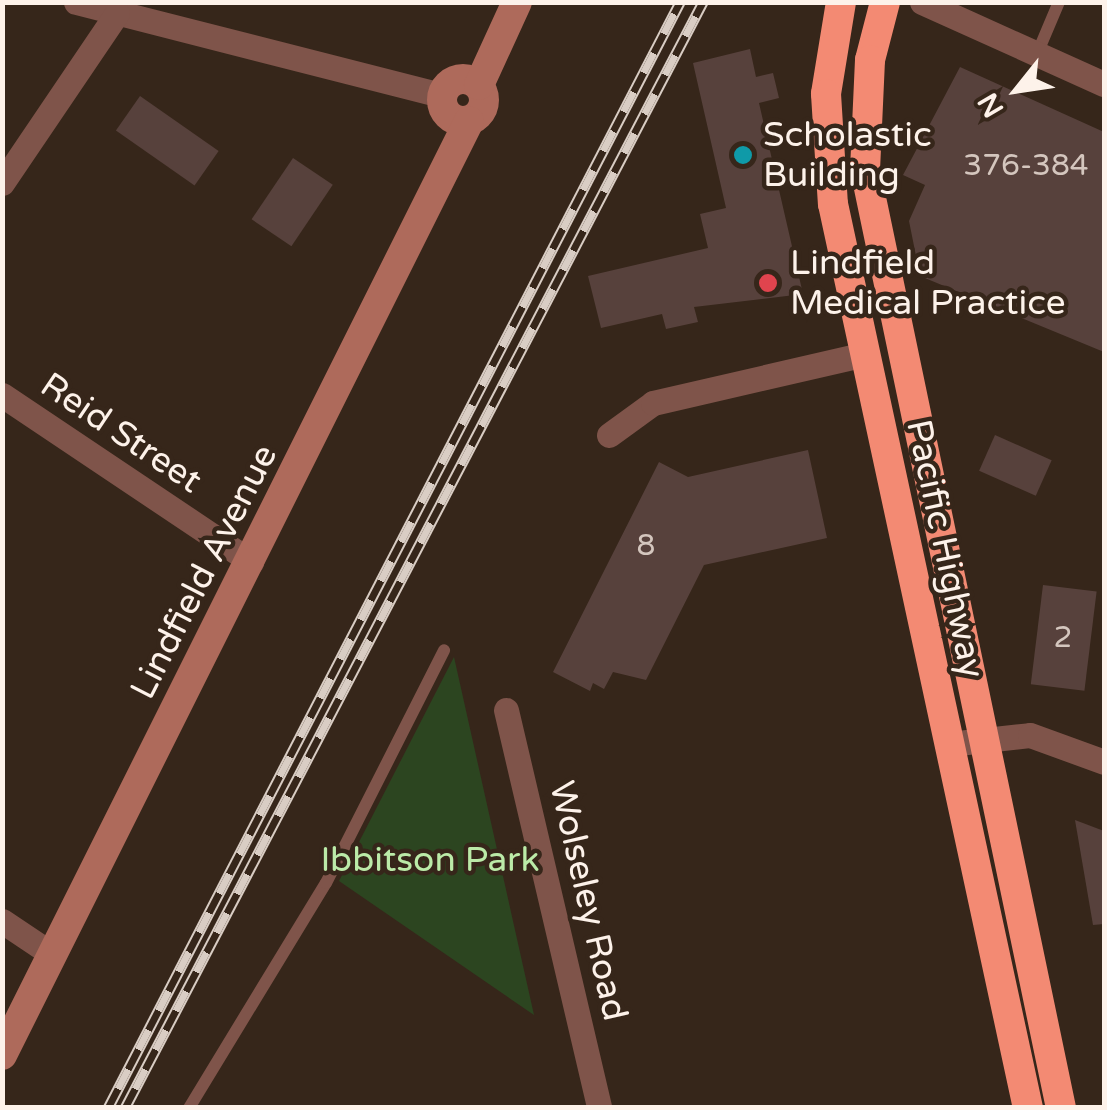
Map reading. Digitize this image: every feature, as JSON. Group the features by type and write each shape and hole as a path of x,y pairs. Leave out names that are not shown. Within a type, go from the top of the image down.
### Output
{"highway":[{"name":"Pacific Highway","path":"842,2 826,137 866,354 1028,1108"},
{"name":"Pacific Highway","path":"885,2 870,60 865,169 988,738 1061,1108"}],"street":[{"path":"76,2 442,95"},
{"path":"442,95 451,118 469,121 484,106 480,86 517,2"},
{"path":"922,2 1104,84"},
{"path":"2,183 117,13"},
{"path":"442,95 461,78 480,86"},
{"name":"Lindfield Avenue","path":"2,1056 469,121"},
{"path":"610,436 653,403 866,354"},
{"name":"Reid Street","path":"2,395 251,562"},
{"name":"Wolseley Road","path":"506,710 599,1108"},
{"path":"948,744 1030,734 1104,762"},
{"path":"2,921 52,955"}],"lane":[{"path":"1037,54 1058,2"},
{"path":"189,1108 326,883 444,650"}],"green space":[{"name":"Ibbitson Park","path":"454,657 534,1015 339,881"}],"building":[{"name":"Scholastic Building","path":"750,49 756,77 773,73 779,98 759,103 803,294 694,307 698,322 666,329 662,314 601,328 588,276 708,248 700,214 726,208 693,63"},
{"path":"960,67 1104,132 1104,352 920,276 909,221 925,185 903,175"},
{"path":"140,96 219,151 195,185 116,130"},
{"path":"293,158 333,185 291,246 252,219"},
{"path":"995,435 1052,460 1036,496 979,471"},
{"path":"808,450 827,538 704,565 646,680 613,672 604,689 593,683 590,691 553,672 659,462 688,477"},
{"path":"1043,585 1097,592 1084,691 1031,684"},
{"path":"1075,820 1104,831 1104,924 1093,925"}],"railway":[{"path":"108,1108 680,2"},
{"path":"125,1108 703,2"}],"place":[{"name":"Scholastic Building","path":"743,155"},
{"name":"Lindfield Medical Practice","path":"768,283"}]}
